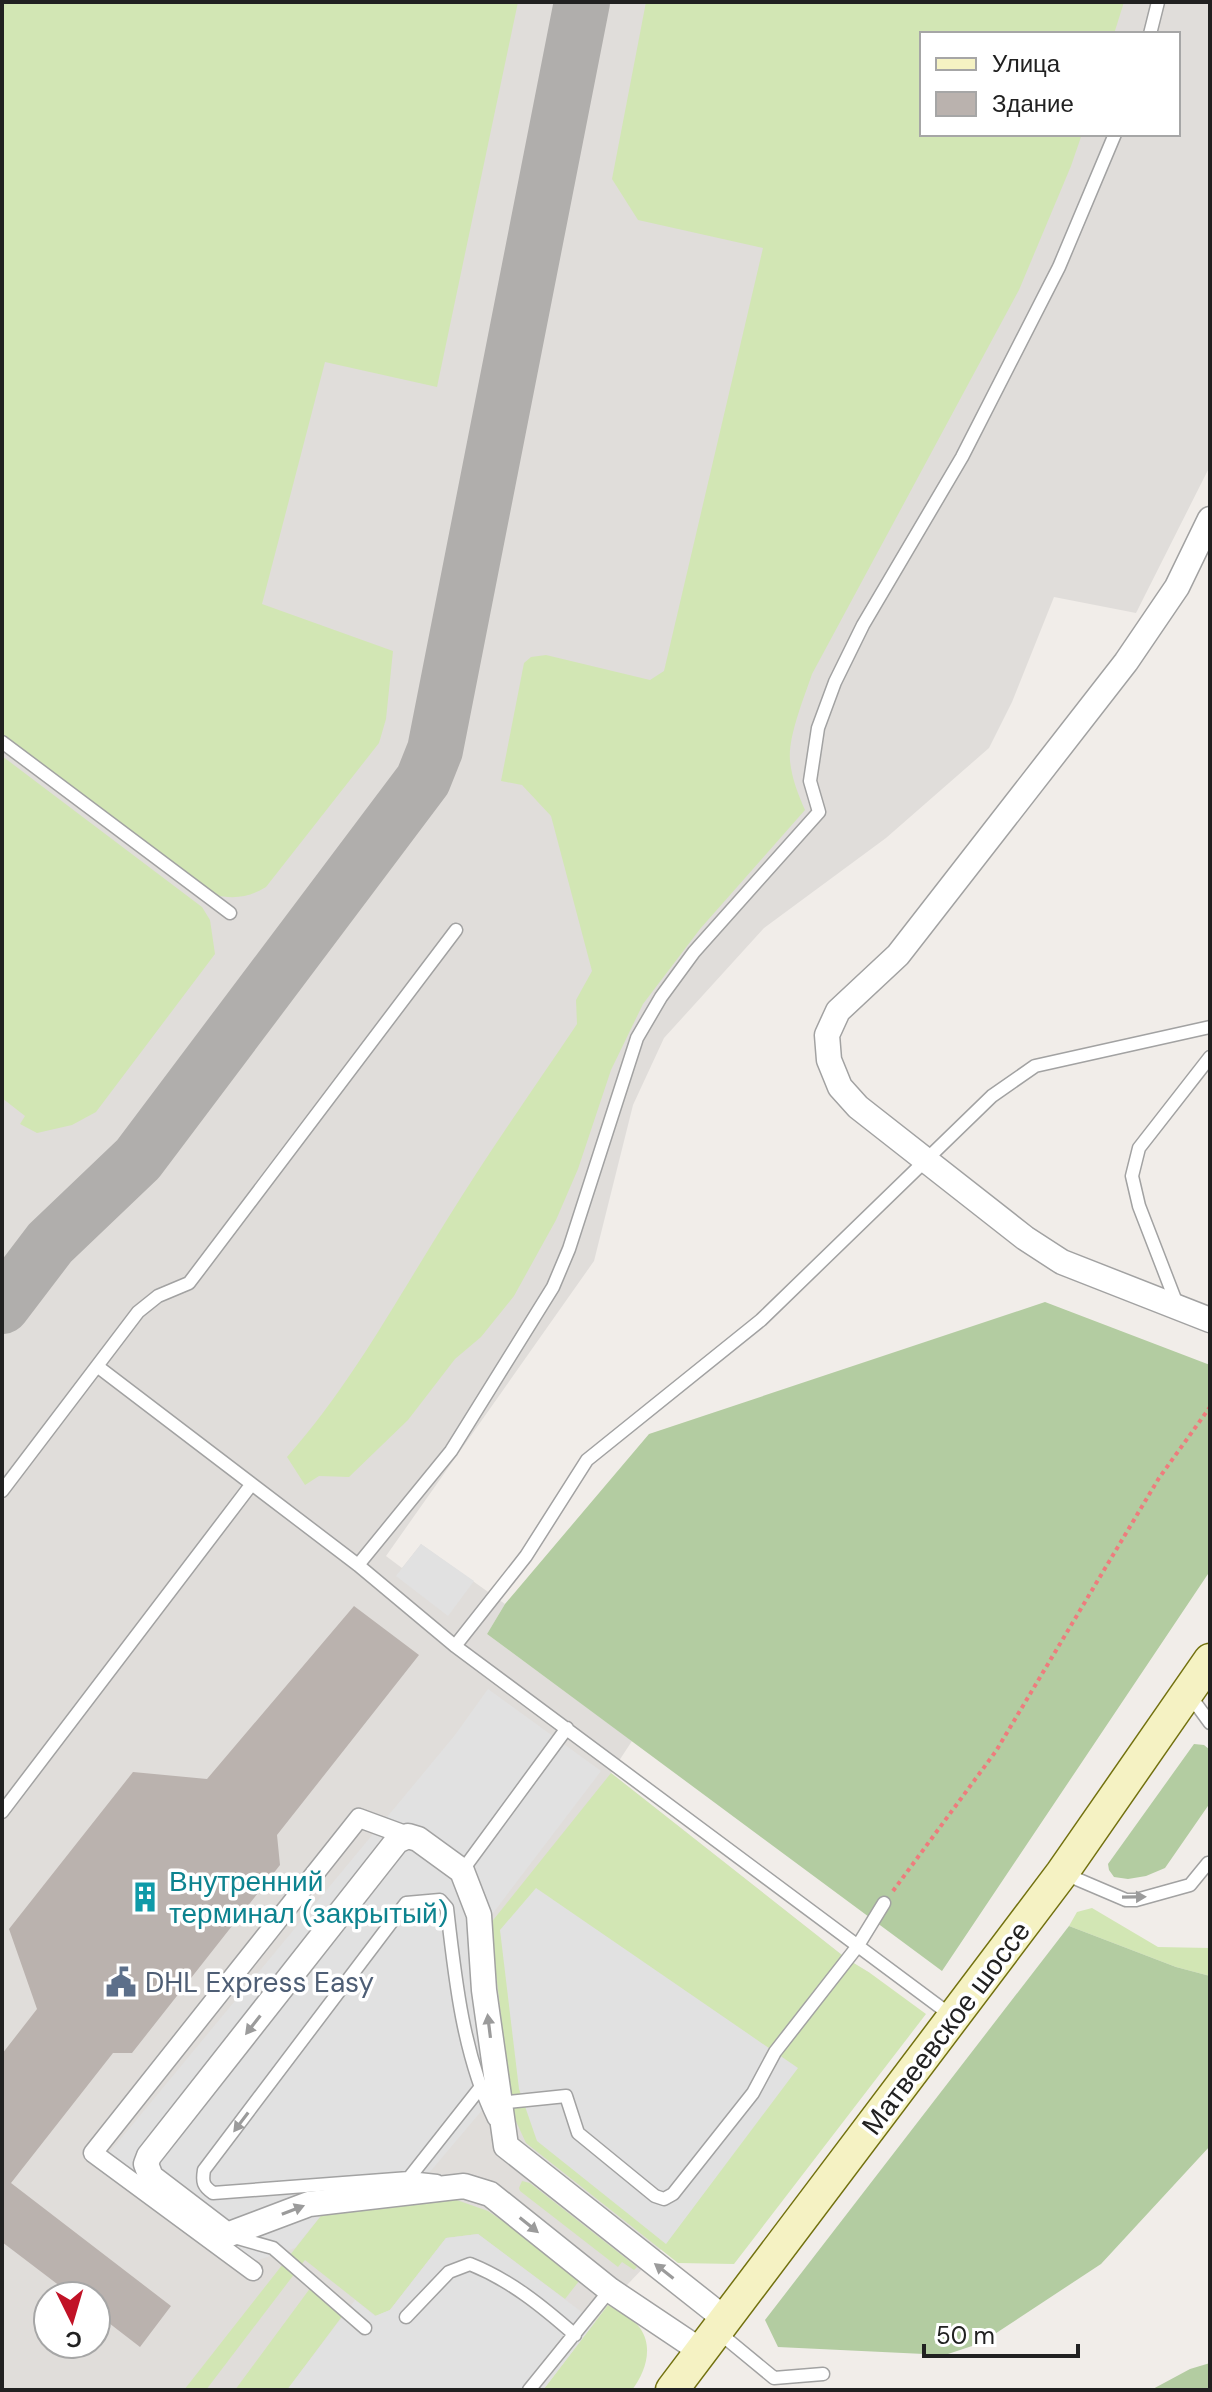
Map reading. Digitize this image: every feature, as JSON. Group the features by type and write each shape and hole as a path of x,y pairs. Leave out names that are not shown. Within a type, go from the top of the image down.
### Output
{"main road":[{"name":"Матвеевское шоссе","path":"672,2390 1062,1873 1210,1660"}],"street":[{"path":"1210,519 1177,587 1126,662 898,955 838,1011 827,1035 829,1060 840,1087 858,1107 1025,1238 1062,1262 1210,1320"},
{"path":"253,2271 93,2153 359,1818 418,1839 462,1871 479,1915 489,2096 509,2149 714,2334"},
{"path":"408,1836 397,1841 149,2156 146,2164 151,2177 227,2235 309,2204 464,2186 490,2194 610,2290 714,2334"}],"lane":[{"path":"1150,32 1158,2"},
{"path":"358,1565 451,1451 553,1287 569,1249 637,1038 661,997 694,952 819,812 810,781 818,728 835,682 863,625 962,457 1053,281 1114,136"},
{"path":"2,742 230,913"},
{"path":"2,1491 138,1312 158,1296 189,1283 456,930"},
{"path":"455,1646 526,1556 587,1460 761,1320 992,1096 1035,1066 1210,1027"},
{"path":"1178,1307 1139,1206 1132,1176 1139,1148 1210,1057"},
{"path":"97,1366 358,1565 455,1646 954,2018"},
{"path":"2,1812 251,1485"},
{"path":"1188,1693 1210,1723"},
{"path":"462,1871 567,1728"},
{"path":"1062,1873 1126,1900 1136,1900 1190,1885 1208,1863"},
{"path":"464,2186 409,2178 213,2193 205,2188 202,2181 204,2170 406,1903 440,1900 447,1908 464,2021 489,2096"},
{"path":"409,2178 489,2096 566,2096 578,2133 620,2171 655,2196 664,2199 673,2194 753,2093 775,2052 857,1947 884,1903"},
{"path":"227,2235 273,2248 365,2328"},
{"path":"406,2317 449,2272 470,2264 495,2275 533,2299 575,2335"},
{"path":"529,2390 610,2290"},
{"path":"714,2334 774,2378 823,2374"}],"path":[{"path":"884,1903 996,1751 1159,1478 1210,1407"}],"shaded area":[{"path":"2,2 1210,2 1210,466 1136,613 1054,597 1012,702 989,748 886,838 764,928 664,1038 633,1105 594,1261 386,1556 402,1568 421,1544 505,1604 487,1634 632,1741 611,1773 847,1959 870,1973 666,2244 608,2305 543,2390 2,2390"},
{"path":"421,1544 474,1581 448,1616 396,1576"},
{"path":"488,1689 601,1771 487,1921 500,2089 407,2199 323,2213 295,2248 255,2261 109,2153 455,1735"},
{"path":"536,1888 798,2068 666,2244 537,2141 519,2089 500,1930"},
{"path":"478,2234 595,2322 543,2390 287,2390 355,2300 375,2316 390,2310 446,2238"}],"green space":[{"path":"2,2 518,2 437,387 325,362 262,604 393,651 386,719 379,743 266,887 247,895 213,895 2,735"},
{"path":"646,2 1124,2 1115,32 920,32 920,136 1081,136 1019,290 812,674 797,717 790,751 792,774 805,810 700,929 643,1004 611,1070 578,1169 556,1220 514,1296 481,1337 455,1359 408,1420 349,1477 319,1476 305,1485 287,1457 353,1371 495,1144 577,1024 576,1000 592,971 551,816 522,785 501,781 524,663 531,657 546,655 650,680 664,671 763,248 638,220 612,179"},
{"path":"2,756 202,907 210,920 215,954 96,1112 72,1125 37,1133 20,1124 25,1116 2,1098"},
{"path":"1045,1302 1210,1365 1210,1571 942,1971 487,1634 505,1604 649,1434"},
{"path":"1194,1744 1204,1745 1210,1750 1210,1803 1165,1868 1146,1876 1128,1879 1114,1877 1108,1864"},
{"path":"611,1773 847,1959 926,2014 734,2264 678,2263 526,2143 513,2115 490,1924"},
{"path":"1092,1908 1158,1947 1210,1948 1210,1976 1176,1967 1069,1926 1077,1912"},
{"path":"1069,1926 1176,1967 1210,1976 1210,2146 1101,2264 981,2343 945,2355 778,2347 765,2320"},
{"path":"522,2181 530,2183 637,2267 634,2270 622,2262 618,2267 520,2191"},
{"path":"451,2198 488,2211 583,2276 565,2299 478,2234 446,2238 390,2310 376,2316 305,2260 206,2390 184,2390 323,2213"},
{"path":"314,2283 346,2311 287,2390 235,2390"},
{"path":"608,2305 630,2318 644,2336 646,2360 632,2390 543,2390"},
{"path":"1210,2363 1210,2390 1151,2390 1190,2369"}],"building":[{"name":"Внутренний терминал (закрытый)","path":"354,1606 419,1655 277,1835 280,1865 132,2053 113,2053 11,2183 171,2306 140,2347 112,2325 112,2280 52,2280 2,2242 2,2054 37,2009 9,1929 133,1772 207,1779"}],"taxiway":[{"path":"2,1306 50,1243 138,1159 423,780 435,750 582,2"}],"place":[{"name":"Внутренний терминал (закрытый)","path":"145,1897"},
{"name":"DHL Express Easy","path":"121,1982"}]}
